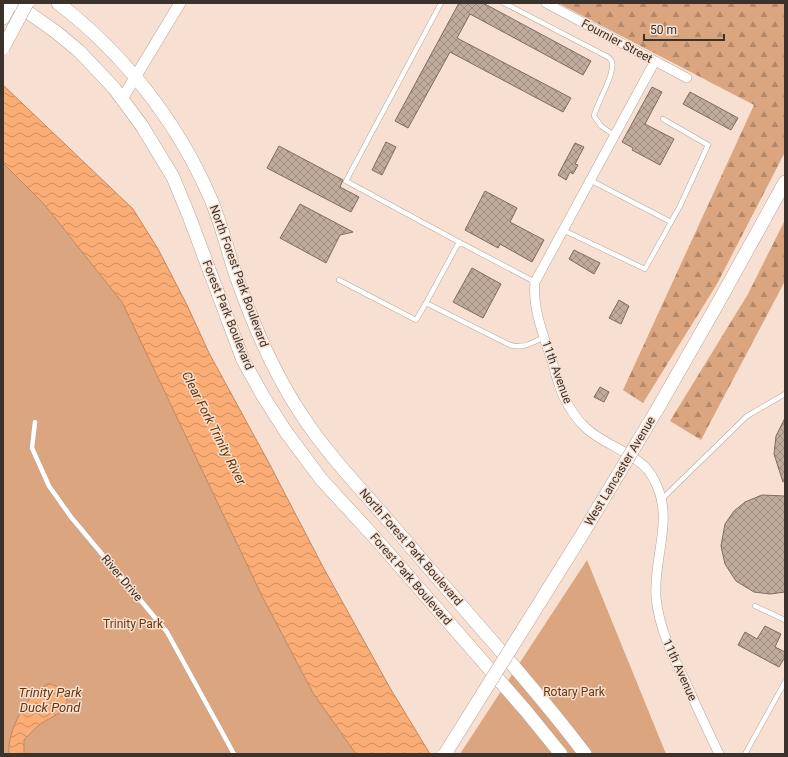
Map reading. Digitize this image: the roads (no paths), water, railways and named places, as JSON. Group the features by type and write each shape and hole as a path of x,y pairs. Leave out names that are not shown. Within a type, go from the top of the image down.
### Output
{"main road":[{"path":"3,18 11,3"},
{"name":"Forest Park Boulevard","path":"15,3 56,32 79,51 107,81 142,126 173,178 189,216 243,360 263,396 286,432 321,479 397,563 526,711 561,754"},
{"path":"3,48 27,3"},
{"name":"North Forest Park Boulevard","path":"58,3 91,30 121,60 164,115 188,154 210,197 260,340 279,378 301,414 343,469 527,681 565,727 584,754"},
{"name":"West Lancaster Avenue","path":"445,754 580,538 658,408 785,182"}],"street":[{"path":"122,99 180,3"},
{"name":"Fournier Street","path":"546,3 687,78"},
{"path":"535,282 655,61"},
{"name":"11th Avenue","path":"535,282 534,292 544,337 562,392 578,420 595,435 638,460 646,467 657,486 662,499 664,522 656,596 659,614 663,631 672,653 719,754"}],"lane":[{"path":"441,3 346,181 535,282"},
{"path":"504,3 611,60 613,65 610,76 595,110 594,116 601,126 614,135"},
{"path":"563,230 645,269 671,222 708,145 663,119"},
{"path":"590,180 671,222"},
{"path":"339,280 416,320 459,242"},
{"path":"426,303 510,345 524,347 544,337"},
{"path":"662,499 747,416 785,394"},
{"name":"River Drive","path":"35,422 32,448 49,486 71,517 167,632 234,754"},
{"path":"755,606 785,620"},
{"path":"745,754 785,682"}],"water":[{"name":"Clear Fork Trinity River","path":"3,85 133,209 158,249 187,305 209,353 323,567 390,688 430,754 356,754 313,693 261,594 122,302 44,204 3,163"},
{"name":"Trinity Park Duck Pond","path":"48,684 57,687 64,693 67,697 66,706 61,712 39,725 24,740 24,754 9,754 11,735 20,714 33,695 40,688"}],"park label":[{"name":"Trinity Park","path":"133,624"},
{"name":"Rotary Park","path":"574,692"}]}
